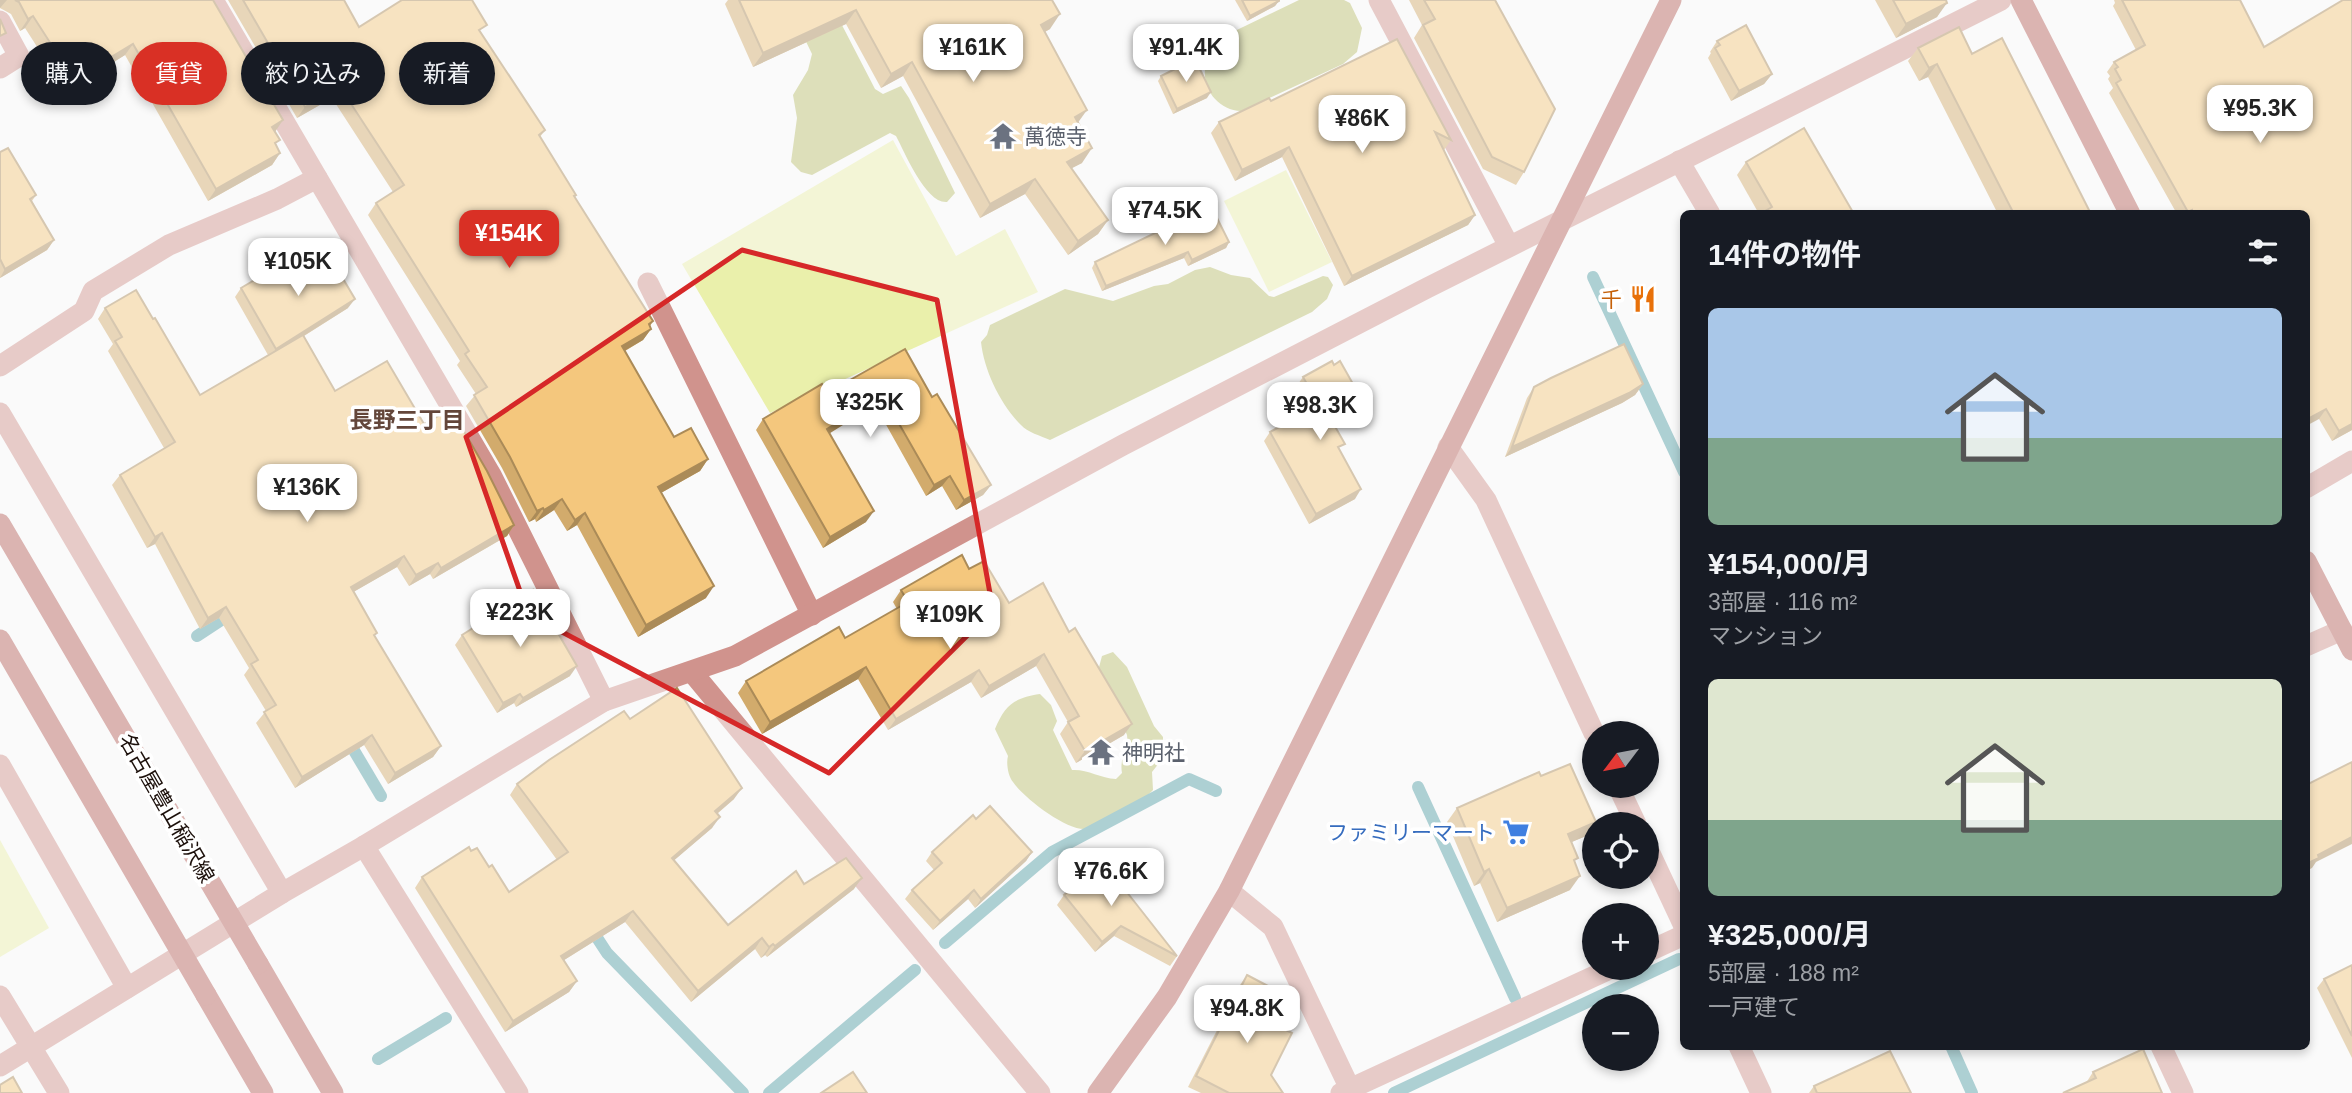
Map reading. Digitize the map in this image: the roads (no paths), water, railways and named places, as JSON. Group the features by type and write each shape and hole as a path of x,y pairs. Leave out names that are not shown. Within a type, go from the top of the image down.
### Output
{"street":[{"path":"213,0 491,475 604,701"},
{"path":"1379,0 1509,247"},
{"path":"1098,1093 1167,998 1229,891 1671,0"},
{"path":"0,1066 282,893 604,701 734,656 1123,445 1562,220 2001,0"},
{"path":"2021,0 2128,210"},
{"path":"0,21 19,56 0,68"},
{"path":"1679,161 1708,210"},
{"path":"0,366 84,311 93,291 169,245 277,199 317,178"},
{"path":"648,283 812,615"},
{"path":"0,413 282,893"},
{"path":"1448,447 1486,500 1588,721"},
{"path":"2310,486 2352,461"},
{"name":"名古屋豊山稲沢線","path":"0,524 333,1093"},
{"path":"2310,569 2352,650"},
{"path":"2310,644 2342,629"},
{"path":"0,640 263,1093"},
{"path":"692,672 1040,1093"},
{"path":"0,765 127,988"},
{"path":"364,846 518,1093"},
{"path":"1659,873 1680,917"},
{"path":"1229,891 1273,927 1348,1092 1586,980"},
{"path":"1659,946 1680,937"},
{"path":"0,996 59,1093"},
{"path":"1741,1050 1761,1093"},
{"path":"2163,1050 2183,1093"}],"waterway":[{"path":"1593,277 1680,463"},
{"path":"197,636 235,611"},
{"path":"346,737 381,796"},
{"path":"945,943 1052,852 1189,779 1216,791"},
{"path":"1418,787 1515,998"},
{"path":"590,927 607,953 743,1093"},
{"path":"1394,1093 1679,959"},
{"path":"769,1093 915,970"},
{"path":"378,1059 446,1018"},
{"path":"1953,1050 1972,1093"}],"place":[{"name":"萬徳寺","path":"1003,136"},
{"name":"千","path":"1643,299"},
{"name":"神明社","path":"1101,752"},
{"name":"ファミリーマート","path":"1516,832"}],"district":[{"name":"長野三丁目","path":"407,420"}]}
